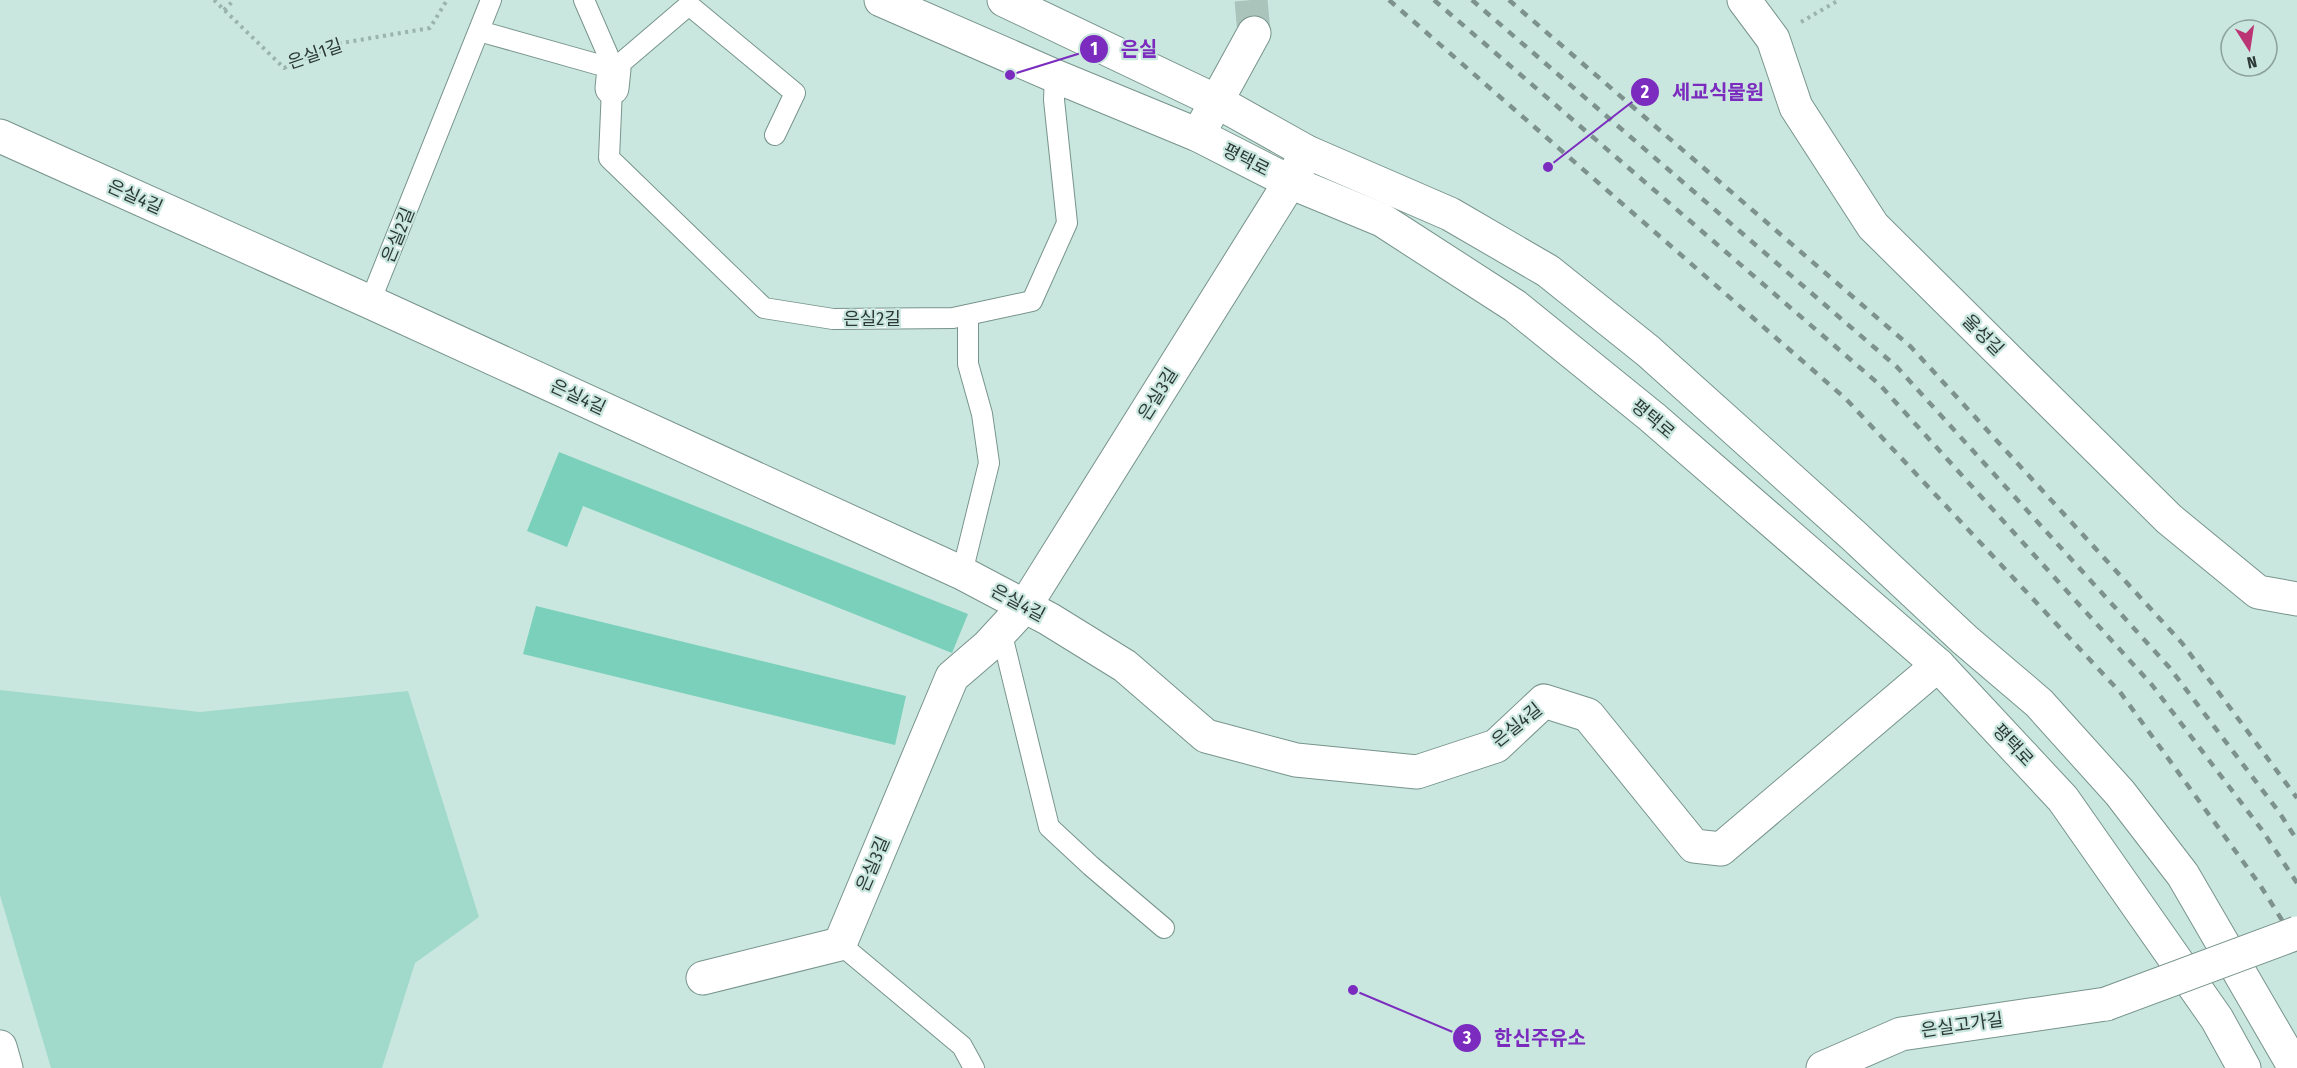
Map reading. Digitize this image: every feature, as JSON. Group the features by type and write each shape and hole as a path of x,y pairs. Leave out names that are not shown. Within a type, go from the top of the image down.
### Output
{"street":[{"name":"평택로","path":"881,0 1198,135 1290,182 1382,220 1515,306 1652,417 1938,665 2063,799 2217,1019 2244,1068"},
{"name":"평택로","path":"1004,0 1216,101 1307,152 1450,214 1548,271 1648,351 1854,536 1965,640 2039,703 2120,793 2183,875 2295,1068"},
{"name":"울성길","path":"1744,0 1773,39 1796,107 1873,226 2169,519 2258,592 2297,599"},
{"path":"1198,135 1254,33"},
{"name":"은실4길","path":"0,136 370,302 962,573 1025,606 1125,666 1206,736 1296,760 1417,772 1496,746 1545,701 1588,715 1694,846 1721,849 1938,665"},
{"name":"은실3길","path":"840,944 952,677 988,646 1025,606 1307,152"},
{"name":"은실고가길","path":"1823,1068 1901,1034 2106,1004 2297,933"},
{"path":"703,978 840,944"},
{"path":"1890,1068 1901,1034"},
{"path":"0,1047 6,1068"}],"lane":[{"name":"은실2길","path":"370,302 491,0"},
{"path":"584,0 613,78"},
{"path":"613,78 689,4 795,93 776,135"},
{"path":"480,31 613,78"},
{"name":"은실2길","path":"613,78 609,158 764,308 833,319 953,318 1032,301 1066,224 1053,100 1055,76"},
{"path":"962,573 989,464 982,414 968,364 968,315"},
{"path":"1001,631 1049,827 1164,928"},
{"path":"840,944 963,1046 974,1068"}],"path":[{"name":"은실1길","path":"214,0 284,68 336,44 430,28 447,0"},
{"path":"224,10 234,0"},
{"path":"1773,39 1839,0"}],"green space":[{"path":"0,690 200,712 408,691 479,917 415,963 382,1068 51,1068 0,895"}],"building":[{"path":"559,452 968,614 952,653 583,506 567,547 527,531"},
{"path":"536,606 906,696 895,745 523,654"}],"tunnel":[{"path":"1251,0 1254,33"}],"railway":[{"path":"1389,0 1846,399 2120,692 2260,885 2297,944"},
{"path":"1434,0 1880,385 2152,685 2262,830 2297,883"},
{"path":"1472,0 1897,367 2169,667 2279,812 2297,840"},
{"path":"1509,0 1911,347 2182,643 2297,798"}],"place":[{"name":"은실","path":"1010,75"},
{"name":"세교식물원","path":"1548,167"},
{"name":"한신주유소","path":"1353,990"}]}
